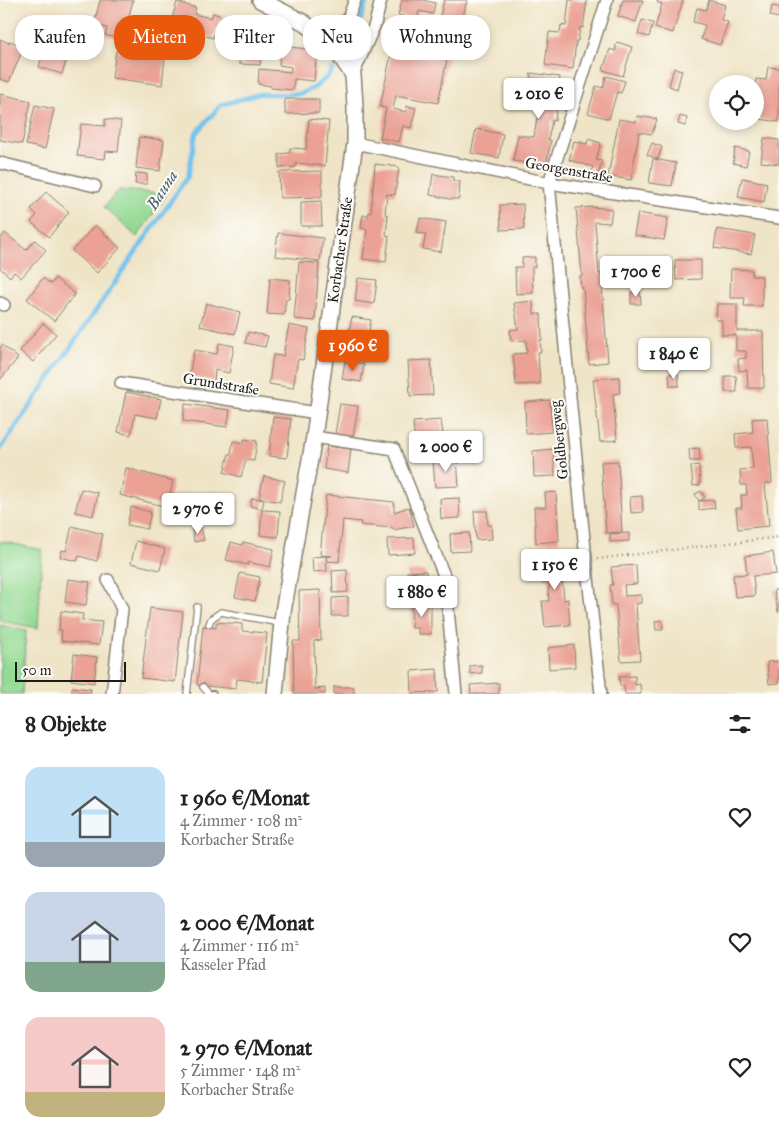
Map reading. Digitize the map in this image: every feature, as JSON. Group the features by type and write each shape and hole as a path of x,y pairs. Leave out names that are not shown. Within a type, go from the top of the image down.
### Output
{"street":[{"path":"260,0 303,22"},
{"path":"349,15 355,0"},
{"path":"353,75 375,24 381,0"},
{"path":"549,182 607,0"},
{"path":"342,60 353,75"},
{"name":"Korbacher Straße","path":"275,694 282,623 314,437 355,143 353,75"},
{"name":"Georgenstraße","path":"355,143 549,182 779,218"},
{"path":"0,163 95,186"},
{"name":"Goldbergweg","path":"549,182 601,694"},
{"name":"Grundstraße","path":"121,384 317,413"},
{"path":"314,437 394,449 445,578 456,694"},
{"path":"108,580 122,609 112,694"}],"lane":[{"path":"187,694 197,606"},
{"path":"209,624 211,619 221,612 282,623"},
{"path":"203,687 209,694 213,694"}],"path":[{"path":"586,560 779,537"}],"green space":[{"path":"119,190 167,194 137,237 104,207"},
{"path":"0,541 42,550 38,628 0,621"},
{"path":"0,625 26,631 22,694 0,694"}],"building":[{"path":"100,0 133,0 129,15 114,15 114,37 105,35 107,28 104,27 104,15 96,15"},
{"path":"402,0 423,0 435,3 433,14 419,11 418,15 398,15"},
{"path":"444,0 467,0 463,15 440,15"},
{"path":"569,0 587,0 583,28 580,27 578,41 576,41 573,69 545,65 549,32 560,33 561,25 566,26"},
{"path":"623,0 643,0 636,22 618,16"},
{"path":"657,0 683,0 673,33 655,28 662,4 657,2"},
{"path":"709,0 725,5 721,20 728,22 720,45 701,39 705,25 693,22 697,8 706,10"},
{"path":"177,2 196,8 194,14 198,15 173,15"},
{"path":"772,6 779,7 779,18 770,16"},
{"path":"213,13 219,15 215,15 213,38 205,36 205,17 211,18"},
{"path":"642,20 653,23 649,37 638,34"},
{"path":"0,39 15,43 15,60 18,60 9,82 0,79"},
{"path":"617,42 632,47 623,76 603,70 610,49 615,51"},
{"path":"293,47 303,48 303,60 316,60 314,81 294,79 293,90 271,88 271,86 258,84 259,69 291,72 291,67 279,65 279,60 293,60"},
{"path":"41,60 66,60 62,74 39,67"},
{"path":"115,60 165,60 162,85 112,78"},
{"path":"239,60 260,60 260,65 239,64"},
{"path":"390,60 447,60 438,103 396,95 393,109 406,112 407,106 416,108 411,128 403,126 399,142 380,138 386,108 380,107"},
{"path":"768,67 779,68 779,122 764,120 764,80 766,80"},
{"path":"674,68 682,70 677,89 669,86"},
{"path":"531,73 560,77 555,121 552,120 548,140 551,140 546,166 513,161 518,135 534,137 537,118 539,119 540,107 526,106"},
{"path":"606,76 625,81 621,93 617,92 609,119 588,113 596,86 603,88"},
{"path":"0,94 31,101 22,144 0,140"},
{"path":"285,99 319,99 319,113 285,114"},
{"path":"35,105 54,109 45,149 26,145"},
{"path":"637,116 657,119 652,134 639,132 631,180 608,176 619,119 636,122"},
{"path":"680,116 687,118 685,126 678,124"},
{"path":"105,119 121,121 118,152 106,151 105,159 77,156 81,124 105,126"},
{"path":"309,119 329,121 325,166 296,163 296,167 279,168 279,154 289,153 290,148 306,149"},
{"path":"476,129 503,134 499,158 471,153"},
{"path":"139,137 164,140 160,171 136,168"},
{"path":"764,138 779,140 779,164 761,162"},
{"path":"588,139 601,143 596,160 602,161 598,177 591,175 593,167 569,160 574,141 587,144"},
{"path":"652,143 662,147 658,159 647,155"},
{"path":"735,148 749,151 746,166 733,163"},
{"path":"653,159 676,163 672,186 649,183"},
{"path":"375,164 399,167 395,195 387,194 385,214 388,215 386,235 389,236 386,262 363,259 367,229 361,228 363,215 368,216 369,212 371,213"},
{"path":"322,171 322,197 280,198 279,172"},
{"path":"136,173 147,174 147,184 135,184"},
{"path":"433,174 453,177 453,181 460,181 459,199 430,195"},
{"path":"742,178 767,183 764,202 738,197"},
{"path":"46,192 69,212 49,237 31,222 37,215 31,209"},
{"path":"321,201 322,226 301,226 301,202"},
{"path":"523,204 524,229 501,230 500,205"},
{"path":"576,208 612,209 610,223 595,222 599,274 604,274 605,285 602,286 608,362 589,364 583,287 581,288 580,276 582,276"},
{"path":"638,213 668,218 664,240 634,235"},
{"path":"420,218 446,222 441,252 423,249 426,234 417,233"},
{"path":"95,225 120,248 97,273 72,251"},
{"path":"717,229 755,235 751,254 714,248"},
{"path":"5,233 26,250 35,240 46,250 21,278 14,272 10,277 0,268 0,239"},
{"path":"278,233 323,238 320,261 275,256"},
{"path":"535,257 535,267 532,267 533,293 516,294 515,267 522,267 522,258"},
{"path":"675,260 701,260 701,279 676,280"},
{"path":"299,262 319,263 315,321 294,319"},
{"path":"731,269 752,270 752,276 762,276 762,306 744,306 745,298 730,298"},
{"path":"43,278 51,284 55,278 75,294 54,321 27,299"},
{"path":"270,278 290,280 289,299 286,299 284,315 267,314"},
{"path":"358,278 377,280 374,304 355,301"},
{"path":"631,292 640,292 641,304 631,304"},
{"path":"533,301 534,314 541,314 542,340 540,340 541,352 538,352 540,384 516,385 513,354 527,353 526,340 511,341 510,330 518,329 514,303"},
{"path":"206,303 240,312 235,334 200,326"},
{"path":"717,304 737,304 737,331 763,331 764,388 748,388 747,370 739,371 738,359 746,358 746,351 736,351 736,335 722,335 722,320 716,320"},
{"path":"352,317 371,320 366,347 347,344"},
{"path":"43,323 56,334 33,362 20,351"},
{"path":"289,325 309,329 303,360 298,359 293,388 269,384 273,355 283,356"},
{"path":"248,332 268,336 265,347 245,343"},
{"path":"219,343 234,346 229,373 215,370 214,381 189,376 194,350 217,354"},
{"path":"2,345 18,358 0,380 0,348"},
{"path":"367,350 378,350 378,359 367,358"},
{"path":"665,351 672,351 673,362 665,362"},
{"path":"431,360 433,395 410,396 408,361"},
{"path":"345,361 364,364 361,382 342,379"},
{"path":"678,373 679,386 670,386 669,374"},
{"path":"725,376 736,376 737,392 725,392"},
{"path":"619,377 620,393 613,394 617,440 600,442 593,379"},
{"path":"126,392 161,399 157,418 135,414 131,435 118,432"},
{"path":"550,400 552,432 526,434 525,402"},
{"path":"185,404 230,410 227,427 183,421"},
{"path":"340,404 358,406 353,437 335,434"},
{"path":"273,417 291,419 287,458 269,456"},
{"path":"767,418 772,483 765,483 769,526 738,529 736,508 742,508 741,495 747,495 746,485 741,485 740,470 753,469 751,447 736,448 735,434 753,432 752,419"},
{"path":"441,420 443,435 430,436 431,447 415,448 413,422"},
{"path":"244,439 257,441 254,461 246,460 241,477 224,472 229,454 231,454 233,441 244,443"},
{"path":"451,441 452,452 441,453 440,442"},
{"path":"327,446 351,449 348,473 324,469"},
{"path":"699,448 700,461 690,461 689,449"},
{"path":"553,449 555,476 534,477 533,451"},
{"path":"457,459 459,486 435,487 433,460"},
{"path":"618,461 622,532 606,533 601,462"},
{"path":"699,465 700,485 693,486 691,466"},
{"path":"126,468 173,481 167,507 120,495"},
{"path":"264,476 285,481 280,502 259,498"},
{"path":"81,489 98,493 93,516 75,512"},
{"path":"701,491 705,498 699,501 695,494"},
{"path":"556,492 559,541 536,543 534,507 546,507 545,493"},
{"path":"326,495 394,502 394,512 409,507 414,526 393,530 393,528 360,525 361,522 343,520 339,562 327,561 327,556 332,556 320,555"},
{"path":"642,496 643,512 631,513 630,497"},
{"path":"252,498 264,500 262,509 250,506"},
{"path":"459,498 460,518 441,519 440,499"},
{"path":"714,500 715,508 699,510 699,501"},
{"path":"131,507 151,512 147,529 127,525"},
{"path":"213,508 226,511 224,520 210,517"},
{"path":"262,510 280,511 278,537 260,535"},
{"path":"474,511 487,511 492,539 476,540"},
{"path":"72,526 103,534 97,561 79,556 77,561 60,557 62,550 66,551"},
{"path":"201,527 204,540 194,542 192,529"},
{"path":"469,533 470,551 451,552 450,534"},
{"path":"629,533 629,541 610,542 610,534"},
{"path":"414,538 415,553 388,555 387,539"},
{"path":"136,541 165,549 160,570 131,563"},
{"path":"231,542 242,545 243,542 274,549 270,567 226,560"},
{"path":"564,552 566,577 562,578 564,600 568,599 570,625 545,627 542,601 549,601 549,579 544,579 542,554"},
{"path":"773,552 776,574 753,576 755,596 735,597 733,575 747,574 745,556"},
{"path":"326,556 327,571 313,572 312,557"},
{"path":"636,565 637,584 624,585 625,596 641,595 641,603 636,604 640,660 621,661 616,605 612,605 610,585 613,585 611,567"},
{"path":"347,570 348,592 333,593 332,571"},
{"path":"426,571 426,591 408,591 407,572"},
{"path":"240,573 260,577 255,601 235,597"},
{"path":"68,579 90,582 86,605 65,602"},
{"path":"779,589 779,612 778,612 774,590"},
{"path":"320,590 321,640 314,641 315,689 325,688 325,694 294,694 293,641 300,641 299,591"},
{"path":"348,597 348,616 332,616 332,598"},
{"path":"411,604 431,604 431,634 418,634 418,628 412,628"},
{"path":"150,608 183,612 175,682 141,678"},
{"path":"61,611 83,614 82,620 102,622 99,645 61,641 62,630 59,630"},
{"path":"662,620 663,630 656,630 655,621"},
{"path":"216,622 242,624 242,631 267,633 262,682 237,679 236,689 197,685 203,626 216,628"},
{"path":"574,645 575,667 549,669 548,648"},
{"path":"74,654 97,657 94,683 71,680"},
{"path":"779,661 779,683 769,684 767,662"},
{"path":"482,665 482,673 470,674 470,666"},
{"path":"437,669 438,692 412,693 411,671"},
{"path":"635,676 635,685 640,684 641,694 625,694 624,686 620,686 619,677"},
{"path":"499,683 499,694 471,694 470,685"},
{"path":"72,687 91,689 90,694 72,694"},
{"path":"334,687 354,687 354,694 334,694"}],"waterway":[{"name":"Bauna","path":"0,450 188,176 196,133 221,105 259,94 299,94 314,88 328,76 355,36 367,0"}]}
